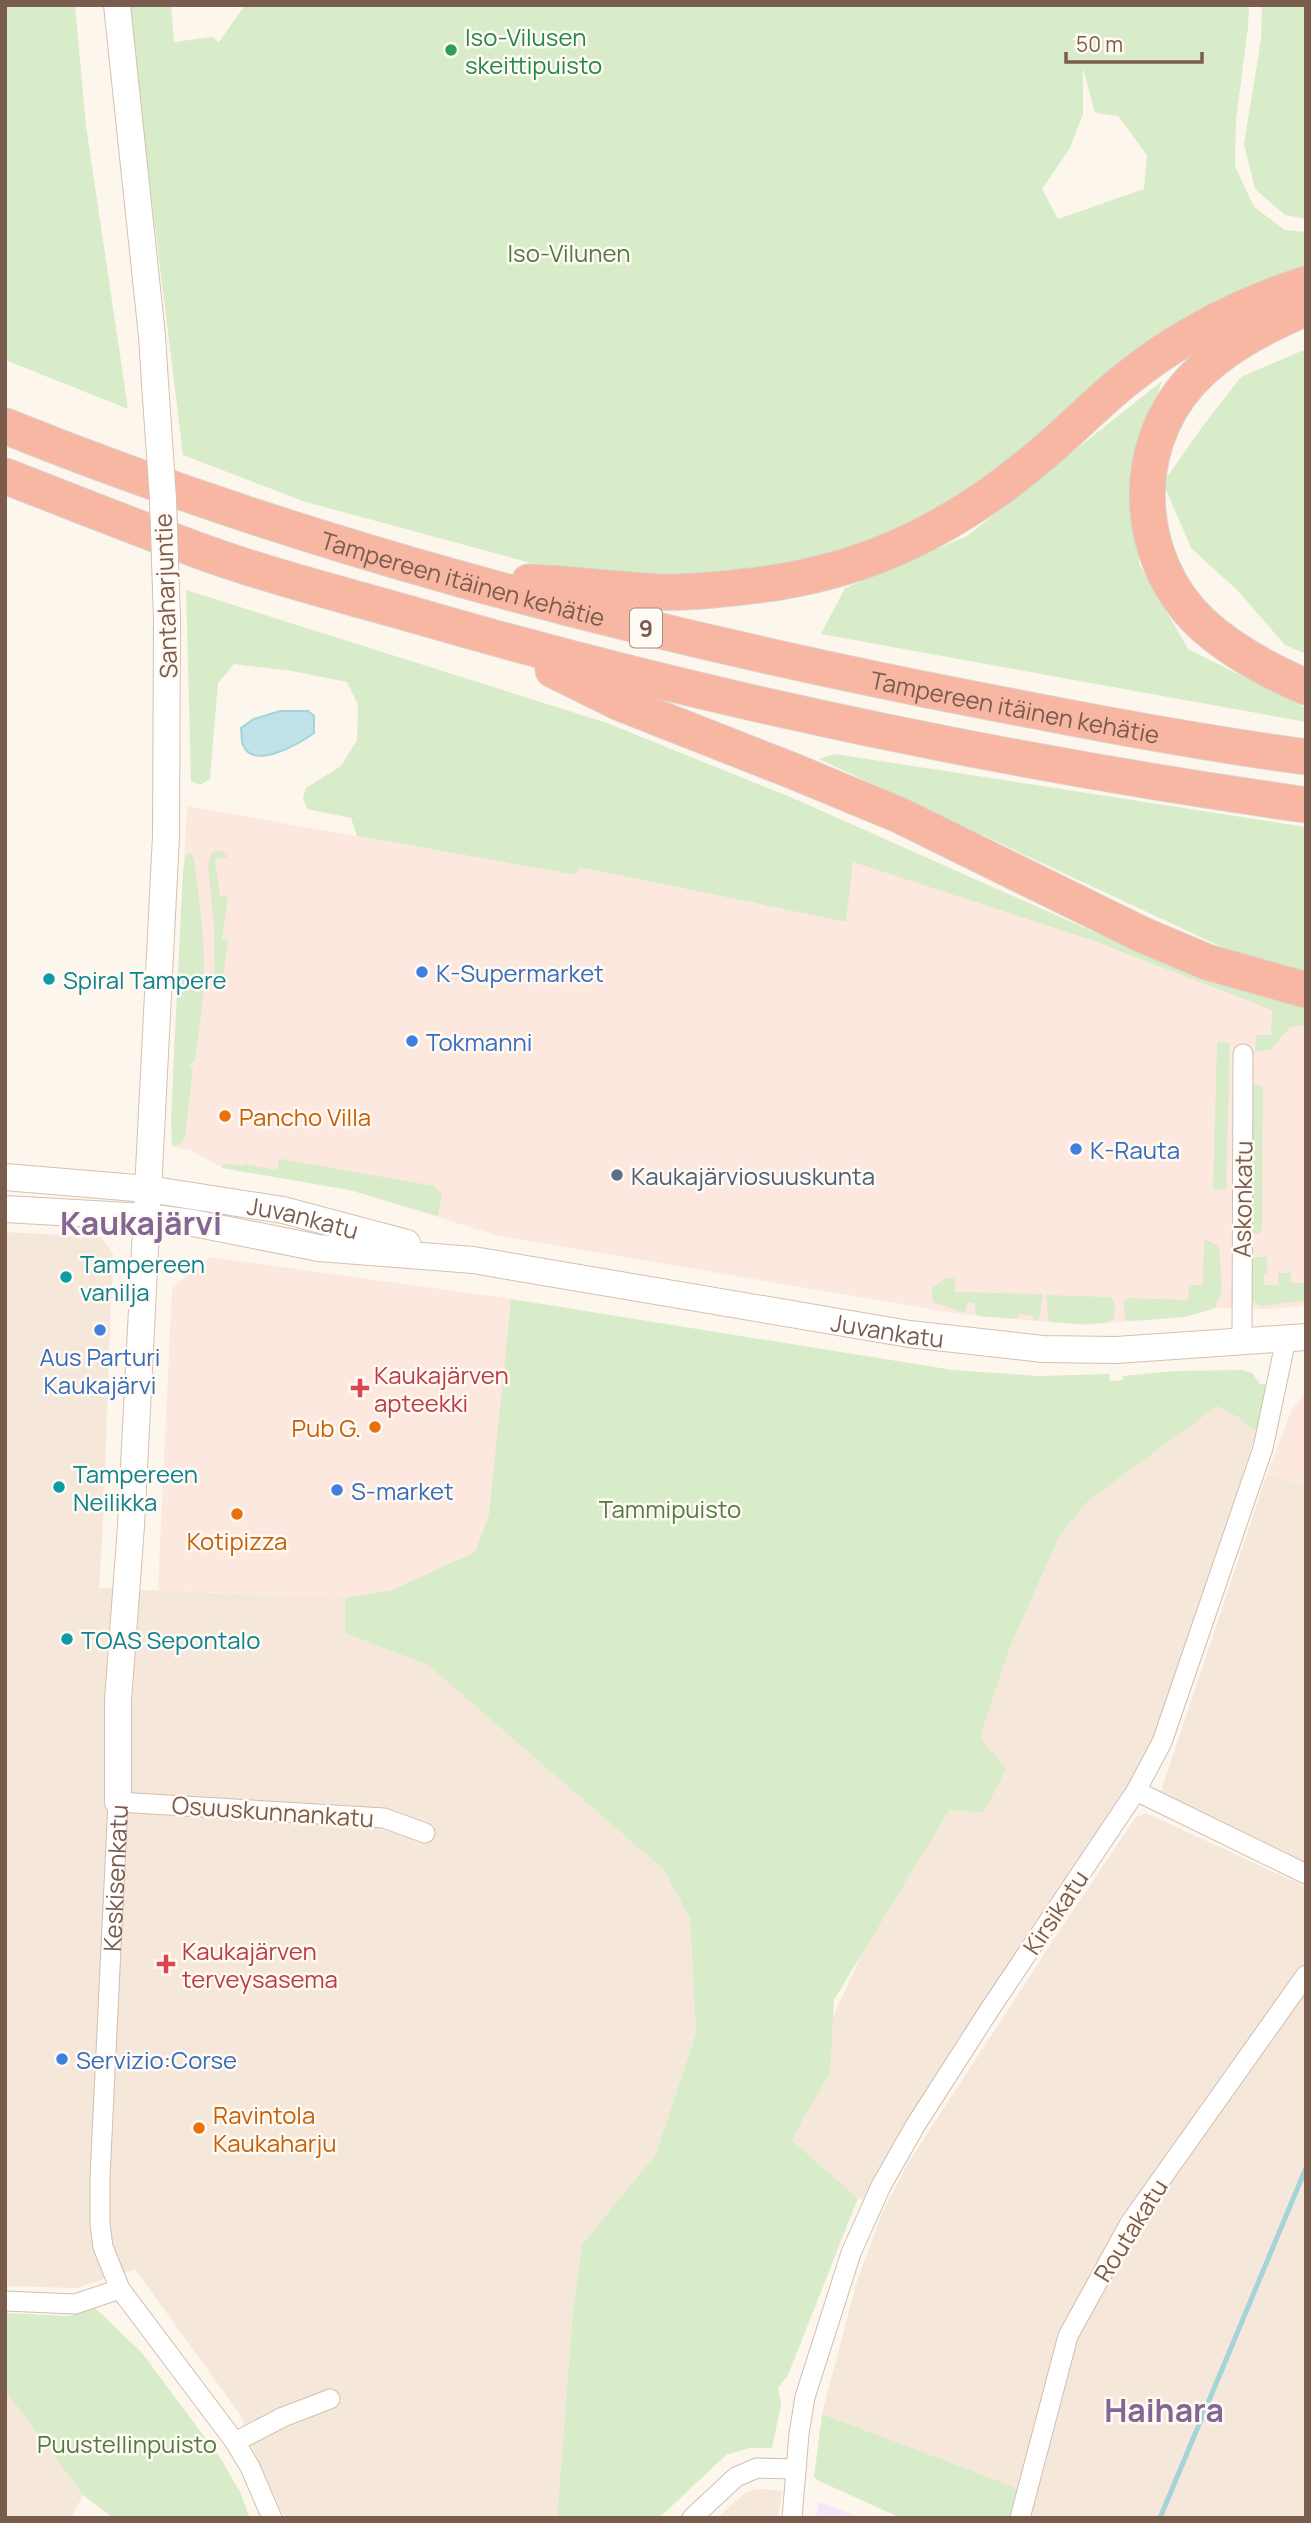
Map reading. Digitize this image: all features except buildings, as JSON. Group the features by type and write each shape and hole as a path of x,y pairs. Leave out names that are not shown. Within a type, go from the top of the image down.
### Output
{"highway":[{"path":"449,577 663,592 773,584 863,563 905,545 990,495 1158,356 1240,310 1306,284"},
{"path":"1306,308 1243,339 1190,382 1160,429 1151,457 1147,509 1158,559 1169,582 1201,623 1248,657 1306,687"},
{"name":"Tampereen itäinen kehätie","path":"5,426 212,502 449,577 736,651 1110,726 1306,757"},
{"name":"Tampereen itäinen kehätie","path":"5,476 216,557 571,660 792,712 1054,764 1306,805"},
{"path":"477,634 620,703 899,815 1143,935 1207,962 1306,990"}],"main road":[{"name":"Santaharjuntie","path":"117,5 152,335 167,620 166,836 148,1189"},
{"name":"Juvankatu","path":"5,1177 148,1189 283,1210 473,1261"},
{"name":"Keskisenkatu","path":"118,1801 118,1700 131,1526 148,1189"},
{"name":"Juvankatu","path":"5,1209 146,1217 193,1223 318,1248 473,1261 909,1334 1043,1349 1116,1350 1296,1338"}],"street":[{"name":"Askonkatu","path":"1242,1343 1244,1054"},
{"name":"Kirsikatu","path":"792,2518 805,2397 851,2253 881,2186 915,2126 1136,1791 1162,1742 1262,1448 1296,1338"},
{"path":"1136,1791 1306,1874"},
{"name":"Osuuskunnankatu","path":"118,1801 384,1818 425,1833"},
{"name":"Keskisenkatu","path":"118,1801 100,2224 103,2247 120,2289 235,2442 250,2467 272,2518"},
{"name":"Routakatu","path":"1020,2518 1068,2336 1130,2222 1306,1975"},
{"path":"5,2301 75,2304 120,2289"},
{"path":"235,2442 284,2417 330,2399"},
{"path":"692,2518 736,2477 757,2468 796,2469"}],"shaded area":[{"path":"187,806 575,875 578,867 846,922 852,861 1306,1011 1306,1306 1269,1309 1215,1308 1185,1317 1085,1325 967,1315 499,1236 350,1190 222,1168 193,1151 172,1146 173,1062"},
{"path":"5,1232 101,1237 113,1254 99,1588 345,1598 345,1633 428,1665 663,1869 690,1918 696,2033 656,2154 582,2246 573,2309 557,2518 285,2518 252,2448 241,2416 135,2269 76,2288 5,2286"},
{"path":"210,1257 511,1299 489,1514 475,1552 392,1590 345,1598 158,1590 172,1288"},
{"path":"1306,1392 1306,1486 1267,1474 1292,1409"},
{"path":"1214,1399 1263,1413 1152,1746 1139,1771 973,2020 885,2159 864,2201 775,2142 862,1954 991,1704 1010,1647 1060,1535 1089,1500"},
{"path":"1267,1474 1306,1486 1306,1864 1160,1794"},
{"path":"1146,1813 1306,1887 1306,2518 1033,2518 1033,2495 822,2414 856,2284 882,2213 908,2163 1136,1817"},
{"path":"5,2390 83,2495 71,2518 5,2518"},
{"path":"761,2489 782,2491 778,2518 717,2518 746,2492"},
{"path":"819,2502 862,2518 816,2518"}],"green space":[{"path":"5,5 75,5 86,126 128,409 5,360"},
{"name":"Iso-Vilunen","path":"128,5 171,5 174,42 212,37 219,42 245,5 1249,5 1236,120 1235,166 1254,207 1285,230 1306,232 1306,270 933,519 812,565 708,578 614,573 531,563 306,502 183,455","holes":["1083,68 1095,113 1118,116 1147,155 1144,189 1058,219 1042,189 1070,148 1083,114"]},
{"path":"1262,5 1306,5 1306,219 1285,215 1255,189 1244,144 1261,39"},
{"path":"1306,349 1306,654 1285,645 1238,591 1191,548 1163,483 1241,377"},
{"path":"1162,381 1131,473 1139,564 1188,649 1306,708 1306,722 821,634 845,588 967,536"},
{"path":"186,590 607,723 795,799 1094,932 1262,995 1306,1005 1306,1025 1290,1027 1272,1049 1255,1052 1256,1035 1271,1035 1272,1010 1091,940 853,862 846,922 579,867 576,875 357,836 351,818 307,809 303,798 306,788 341,766 357,740 358,705 347,682 292,671 234,664 218,683 210,779 200,785 191,781"},
{"path":"835,754 1306,827 1306,973 1237,954 819,759"},
{"path":"222,851 228,857 215,859 220,896 228,897 222,939 228,941 222,985 219,988 215,982 214,925 208,864 211,853"},
{"path":"191,853 202,927 203,992 195,1061 189,1064 193,1069 185,1136 181,1144 172,1146 183,871 186,855"},
{"path":"1217,1042 1230,1043 1226,1190 1213,1189"},
{"path":"1253,1085 1263,1087 1262,1230 1259,1234 1249,1233"},
{"path":"281,1159 434,1186 442,1194 438,1216 350,1190 222,1168 224,1163 277,1170"},
{"path":"1204,1239 1219,1246 1222,1291 1215,1308 1185,1317 1129,1321 1125,1319 1123,1302 1128,1298 1188,1300 1189,1285 1203,1285"},
{"path":"1267,1257 1264,1285 1278,1285 1278,1273 1291,1273 1291,1283 1306,1283 1306,1301 1260,1306 1253,1302 1249,1259"},
{"path":"955,1277 955,1292 1043,1294 1039,1321 1033,1320 1033,1316 1018,1314 1017,1319 978,1316 975,1313 975,1303 968,1302 965,1313 935,1303 932,1300 932,1288 945,1279"},
{"path":"1046,1295 1110,1297 1115,1314 1113,1320 1089,1324 1049,1322"},
{"name":"Tammipuisto","path":"511,1299 953,1370 1038,1376 1109,1374 1110,1381 1123,1380 1123,1376 1175,1371 1243,1370 1252,1373 1260,1384 1265,1384 1265,1405 1256,1430 1217,1406 1089,1500 1060,1535 1010,1647 980,1737 1006,1769 984,1812 949,1810 834,2000 830,2073 791,2140 858,2198 788,2375 778,2388 781,2404 772,2448 750,2448 726,2455 659,2518 557,2518 573,2309 582,2245 656,2154 696,2033 690,1918 663,1869 428,1665 345,1633 345,1598 392,1590 475,1552 489,1514"},
{"name":"Puustellinpuisto","path":"95,2308 142,2353 221,2459 240,2492 250,2518 113,2518 83,2495 5,2390 5,2313 69,2316"},
{"path":"822,2414 1019,2489 1015,2518 901,2518 819,2481 814,2477"}],"water":[{"path":"280,711 308,711 314,716 314,733 277,753 257,755 249,752 242,743 241,728 254,719"}],"waterway":[{"path":"1160,2518 1306,2168"}],"place":[{"name":"Iso-Vilusen skeittipuisto","path":"451,50"},
{"name":"K-Supermarket","path":"422,972"},
{"name":"Spiral Tampere","path":"49,979"},
{"name":"Tokmanni","path":"412,1041"},
{"name":"Pancho Villa","path":"225,1116"},
{"name":"K-Rauta","path":"1076,1149"},
{"name":"Kaukajärviosuuskunta","path":"617,1175"},
{"name":"Tampereen vanilja","path":"66,1277"},
{"name":"Aus Parturi Kaukajärvi","path":"100,1330"},
{"name":"Kaukajärven apteekki","path":"360,1388"},
{"name":"Pub G.","path":"375,1427"},
{"name":"Tampereen Neilikka","path":"59,1487"},
{"name":"S-market","path":"337,1490"},
{"name":"Kotipizza","path":"237,1514"},
{"name":"TOAS Sepontalo","path":"67,1639"},
{"name":"Kaukajärven terveysasema","path":"166,1964"},
{"name":"Servizio:Corse","path":"62,2059"},
{"name":"Ravintola Kaukaharju","path":"199,2128"}],"district":[{"name":"Kaukajärvi","path":"141,1223"},
{"name":"Haihara","path":"1164,2410"}]}
